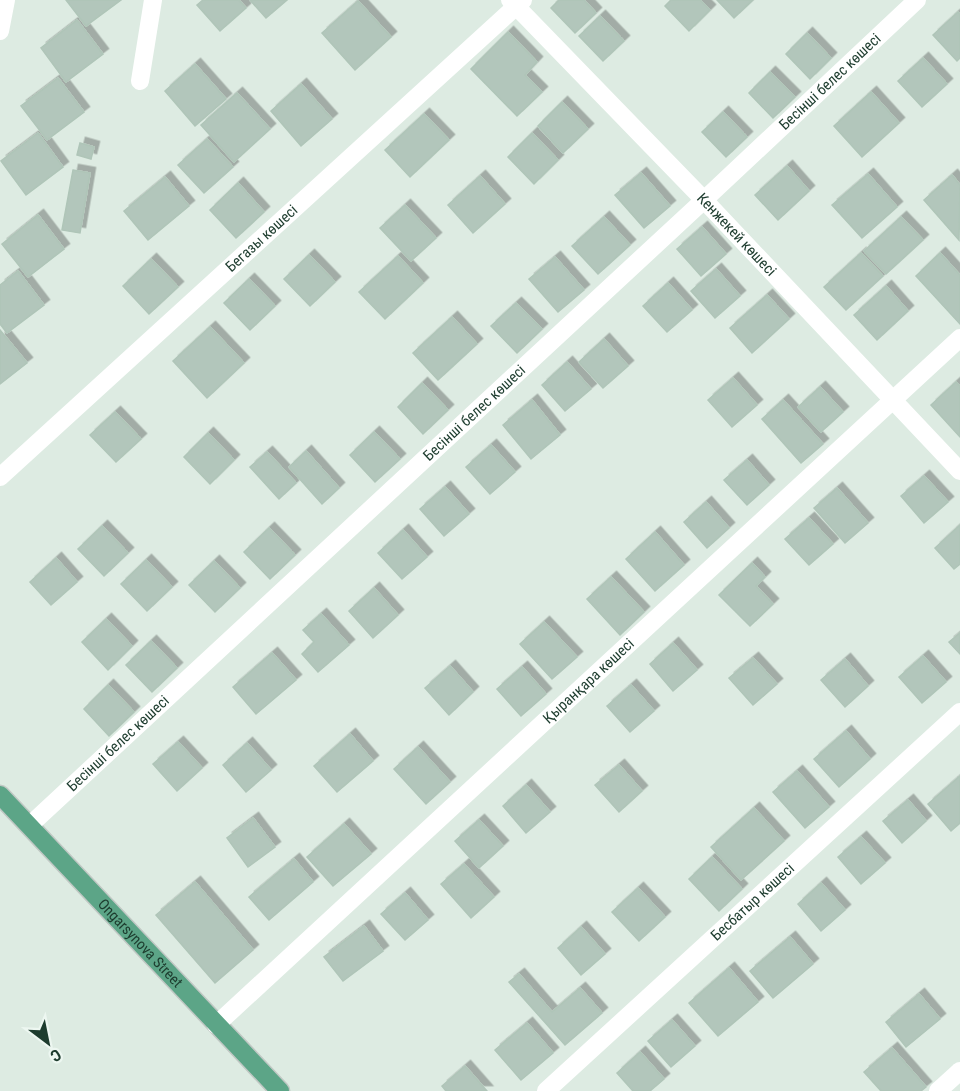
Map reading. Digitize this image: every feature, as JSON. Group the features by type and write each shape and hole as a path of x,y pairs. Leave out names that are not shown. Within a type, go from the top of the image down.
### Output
{"main road":[{"name":"Ongarsynova Street","path":"0,795 280,1091"}],"street":[{"path":"0,31 6,0"},
{"path":"140,81 153,0"},
{"name":"Бесінші белес көшесі","path":"30,825 917,0"},
{"name":"Кенжекей көшесі","path":"517,2 960,471"},
{"name":"Бегазы көшесі","path":"0,477 517,2"},
{"name":"Қыранқара көшесі","path":"216,1025 960,338"},
{"name":"Бесбатыр көшесі","path":"546,1091 960,712"},
{"path":"938,1091 960,1071"}],"building":[{"path":"66,0 121,0 86,26"},
{"path":"203,0 239,0 246,8 220,31 197,5"},
{"path":"250,0 287,0 266,18"},
{"path":"559,0 584,0 596,13 575,33 551,8"},
{"path":"671,0 700,0 710,10 689,31 665,6"},
{"path":"717,0 753,0 734,18"},
{"path":"358,1 391,37 355,70 322,33"},
{"path":"958,12 960,14 960,58 957,61 933,35"},
{"path":"600,16 624,41 603,61 579,36"},
{"path":"77,20 103,54 66,82 41,48"},
{"path":"508,32 537,62 525,75 542,92 517,116 471,69"},
{"path":"807,33 831,58 810,79 786,54"},
{"path":"923,58 947,84 922,107 898,81"},
{"path":"195,64 226,99 195,126 165,91"},
{"path":"770,72 795,97 773,118 749,93"},
{"path":"58,78 84,112 47,140 21,106"},
{"path":"301,84 332,119 301,146 271,111"},
{"path":"871,92 899,123 862,157 834,126"},
{"path":"237,93 270,129 234,162 201,125"},
{"path":"562,102 588,129 563,153 538,126"},
{"path":"723,112 747,137 726,157 702,132"},
{"path":"424,114 449,140 410,177 385,150"},
{"path":"38,133 63,167 26,195 1,161"},
{"path":"532,133 558,160 534,184 508,157"},
{"path":"207,139 233,167 204,193 178,165"},
{"path":"80,143 94,147 91,159 77,155"},
{"path":"787,166 809,191 778,220 755,195"},
{"path":"73,170 90,173 80,233 62,230"},
{"path":"641,173 670,206 644,228 615,195"},
{"path":"868,174 897,207 862,238 832,205"},
{"path":"952,175 960,185 959,240 924,200"},
{"path":"480,176 505,204 473,233 448,205"},
{"path":"165,177 189,206 148,240 124,211"},
{"path":"238,183 264,212 236,238 210,210"},
{"path":"405,205 436,238 411,261 380,228"},
{"path":"38,215 64,249 28,277 2,244"},
{"path":"604,217 630,245 598,274 572,246"},
{"path":"901,217 923,240 886,274 864,251"},
{"path":"702,227 726,254 701,276 677,249"},
{"path":"861,253 883,276 846,310 824,287"},
{"path":"940,253 960,275 960,324 916,276"},
{"path":"309,255 335,282 310,306 284,279"},
{"path":"398,256 423,283 385,319 359,292"},
{"path":"555,257 584,290 558,312 529,279"},
{"path":"151,259 178,287 149,314 123,286"},
{"path":"716,269 740,296 715,318 691,291"},
{"path":"18,271 44,305 7,333 0,324 0,285"},
{"path":"249,279 275,306 250,330 224,303"},
{"path":"668,283 692,310 667,332 643,306"},
{"path":"886,286 908,311 877,340 854,315"},
{"path":"767,295 789,319 752,353 730,328"},
{"path":"516,303 542,329 517,353 491,326"},
{"path":"452,317 477,344 438,380 413,353"},
{"path":"210,327 244,363 207,398 173,361"},
{"path":"0,330 27,363 0,384"},
{"path":"604,339 628,366 603,388 579,362"},
{"path":"567,362 591,389 565,411 542,385"},
{"path":"733,378 757,405 732,427 708,400"},
{"path":"956,382 960,386 960,437 931,405"},
{"path":"422,383 448,410 423,434 398,407"},
{"path":"820,387 843,412 821,432 798,407"},
{"path":"532,400 560,435 531,459 503,425"},
{"path":"783,400 823,444 801,463 762,419"},
{"path":"115,412 141,439 116,462 90,435"},
{"path":"374,432 400,459 375,482 350,455"},
{"path":"208,433 234,460 210,484 184,457"},
{"path":"491,445 515,472 490,494 466,467"},
{"path":"306,451 339,488 322,504 289,467"},
{"path":"267,452 296,483 279,499 250,467"},
{"path":"747,460 769,485 747,505 724,480"},
{"path":"924,476 948,502 924,523 901,496"},
{"path":"445,487 469,514 444,536 420,509"},
{"path":"837,488 868,523 845,543 814,508"},
{"path":"706,502 729,528 707,548 684,522"},
{"path":"809,518 833,544 809,565 785,539"},
{"path":"960,525 960,564 954,569 935,548"},
{"path":"102,526 128,553 104,576 78,549"},
{"path":"269,528 295,555 270,579 244,552"},
{"path":"403,530 427,557 402,579 378,553"},
{"path":"655,532 684,565 655,591 626,559"},
{"path":"56,558 77,582 51,605 30,582"},
{"path":"146,560 172,587 147,611 121,584"},
{"path":"214,561 240,588 215,612 189,585"},
{"path":"752,563 765,577 756,586 773,604 750,626 719,595"},
{"path":"611,577 644,612 620,635 587,599"},
{"path":"374,588 398,615 373,638 349,611"},
{"path":"321,614 349,645 318,672 302,654 314,642 303,630"},
{"path":"106,619 132,646 108,670 82,642"},
{"path":"544,622 577,657 552,679 520,644"},
{"path":"960,633 960,654 949,642"},
{"path":"151,641 177,668 152,692 126,665"},
{"path":"673,643 697,670 673,691 650,664"},
{"path":"272,653 296,680 256,714 233,687"},
{"path":"923,656 946,682 922,703 899,677"},
{"path":"753,658 777,684 753,705 729,678"},
{"path":"845,659 868,686 845,707 821,680"},
{"path":"450,666 473,692 449,715 425,688"},
{"path":"522,667 546,694 521,716 497,689"},
{"path":"108,685 134,712 109,736 84,709"},
{"path":"631,685 654,711 630,732 607,706"},
{"path":"846,731 870,759 839,787 814,759"},
{"path":"350,734 373,761 337,792 314,766"},
{"path":"178,742 202,768 177,791 153,764"},
{"path":"247,743 271,770 246,792 223,765"},
{"path":"418,747 450,782 426,804 394,769"},
{"path":"619,765 642,791 619,812 595,785"},
{"path":"797,771 829,807 805,828 773,792"},
{"path":"960,776 960,823 951,831 928,804"},
{"path":"526,785 550,812 526,833 503,806"},
{"path":"908,800 926,821 902,843 883,821"},
{"path":"754,808 784,841 741,880 711,847"},
{"path":"253,818 275,847 248,867 227,838"},
{"path":"479,820 503,846 479,868 455,841"},
{"path":"344,824 371,854 333,886 307,857"},
{"path":"861,837 885,863 861,884 838,857"},
{"path":"712,857 742,889 719,911 689,879"},
{"path":"294,859 313,882 269,920 249,897"},
{"path":"464,864 494,897 471,918 441,884"},
{"path":"195,882 253,950 215,983 156,915"},
{"path":"821,883 845,910 821,931 798,904"},
{"path":"638,888 665,917 639,941 612,912"},
{"path":"405,893 428,920 405,940 381,914"},
{"path":"364,926 383,951 343,981 324,957"},
{"path":"581,927 605,954 581,975 558,948"},
{"path":"790,937 813,964 773,998 750,971"},
{"path":"729,968 758,1002 718,1036 689,1003"},
{"path":"519,974 552,1012 580,988 602,1013 565,1045 509,982"},
{"path":"919,994 940,1019 906,1047 886,1022"},
{"path":"672,1020 695,1046 671,1067 648,1041"},
{"path":"527,1023 553,1053 521,1080 495,1050"},
{"path":"892,1048 926,1087 921,1091 881,1091 864,1072"},
{"path":"640,1052 664,1079 650,1091 633,1091 617,1073"},
{"path":"465,1066 487,1091 446,1091 442,1086"}]}
